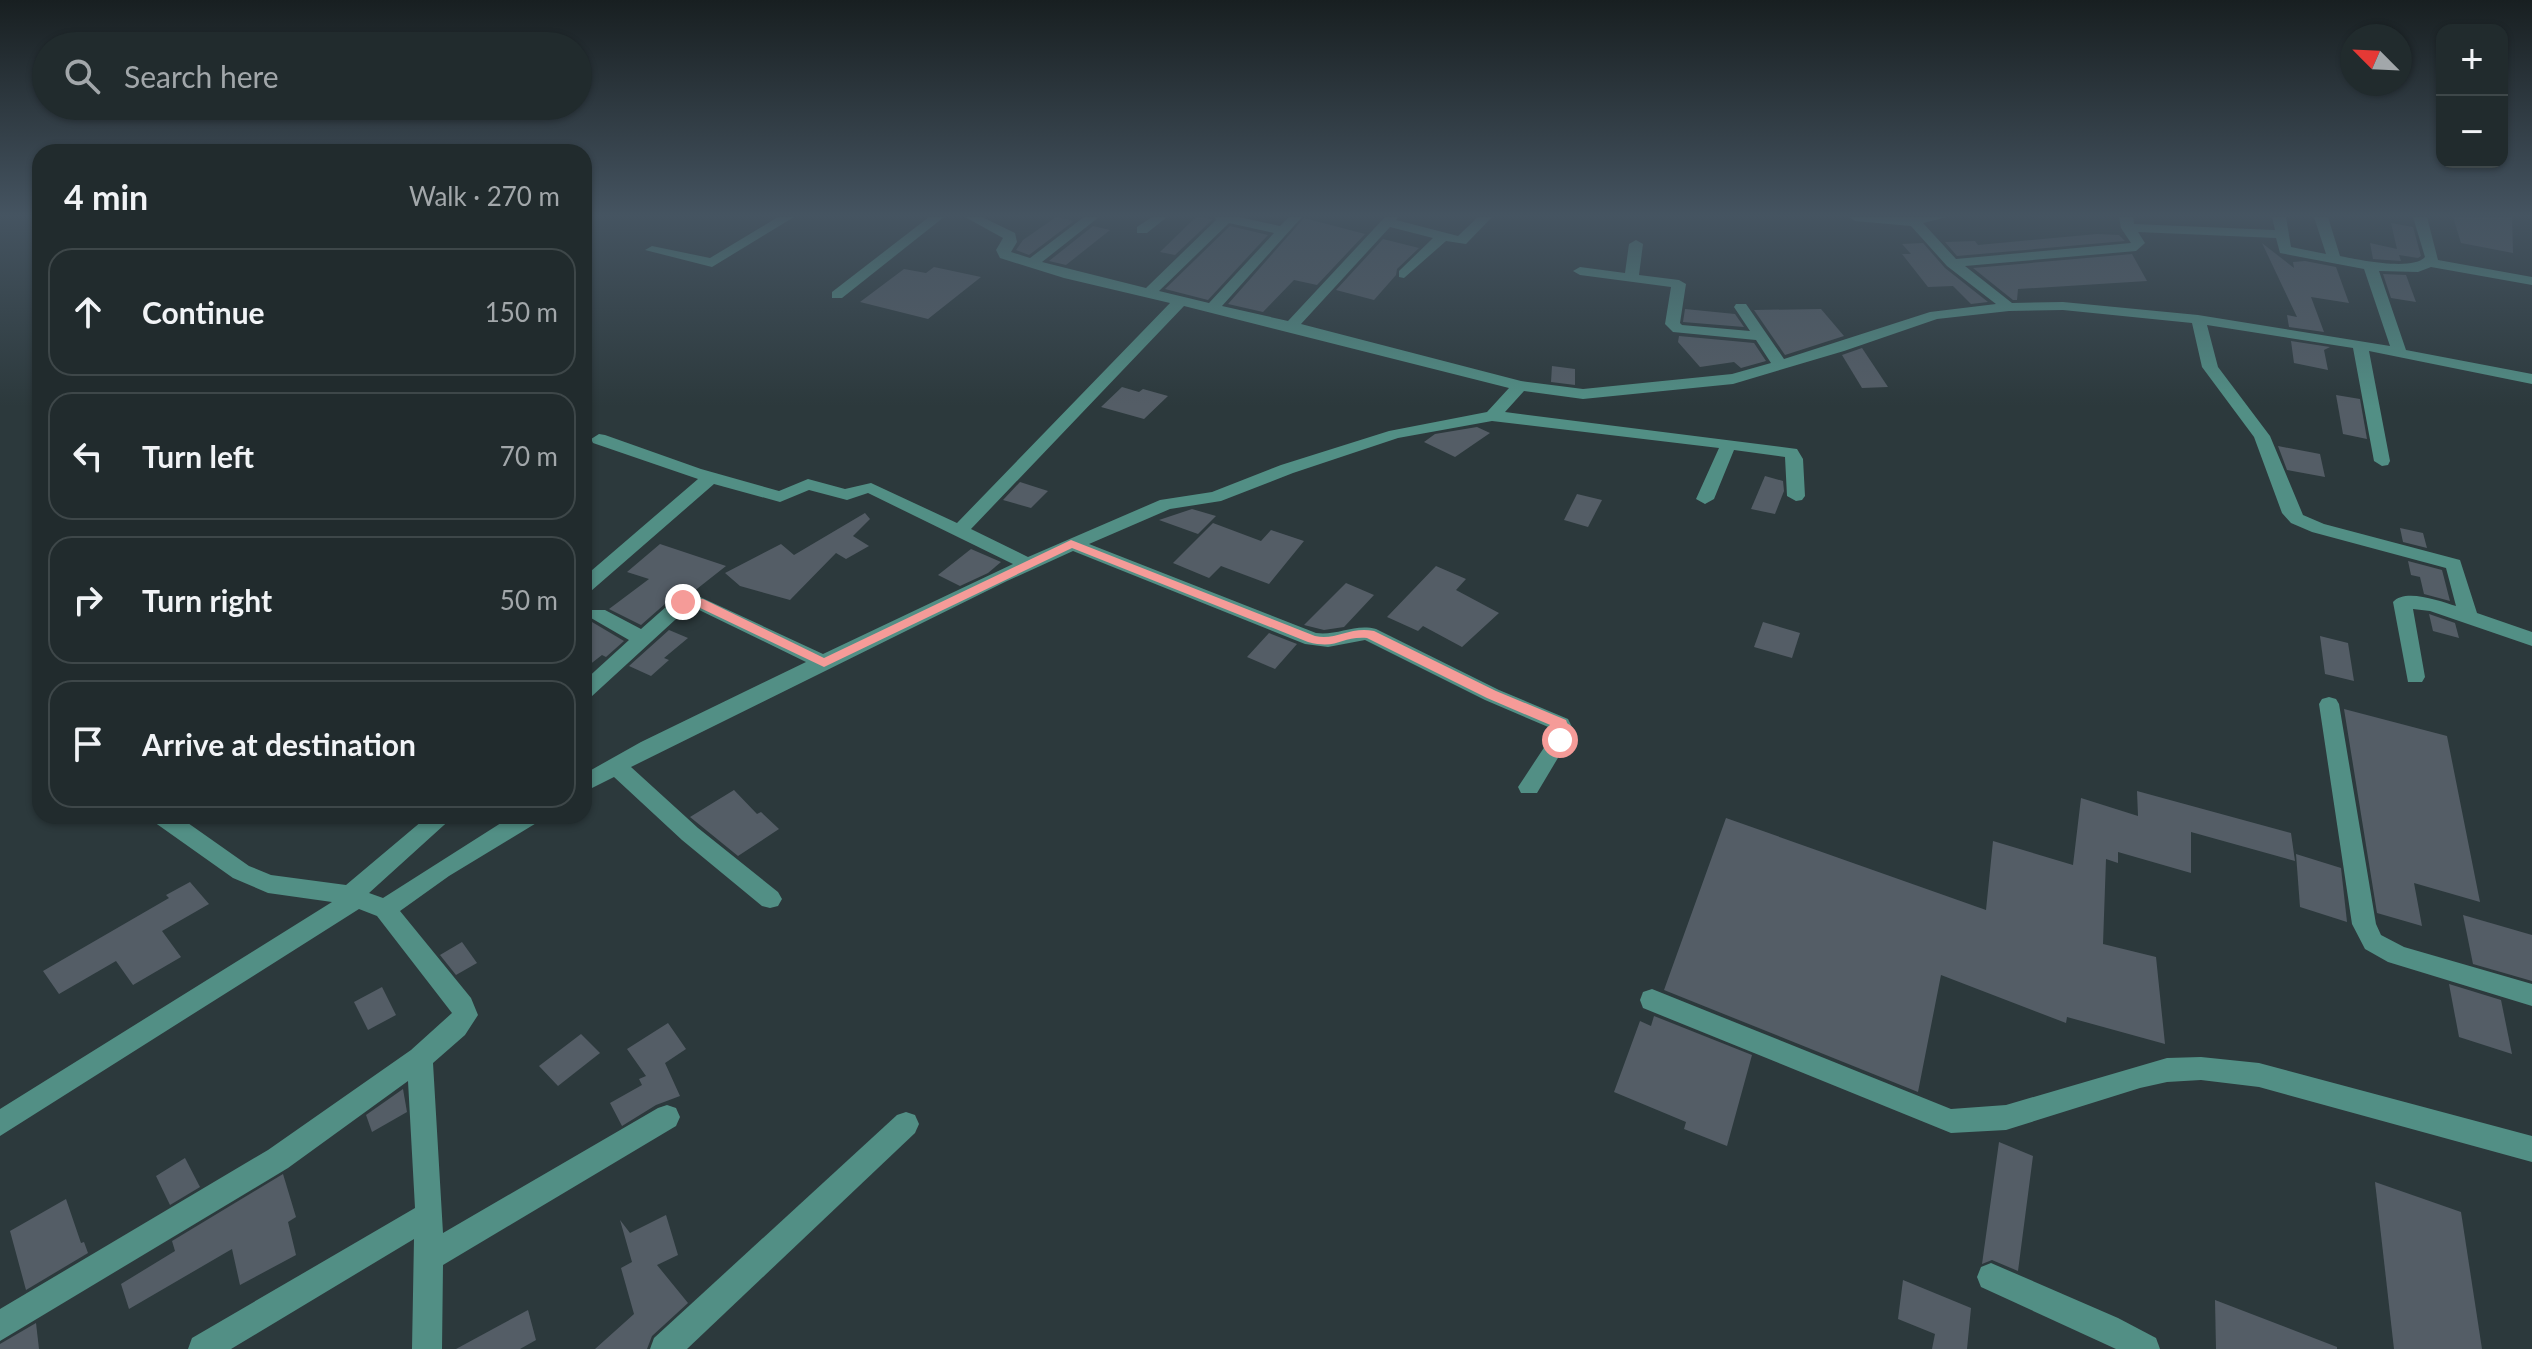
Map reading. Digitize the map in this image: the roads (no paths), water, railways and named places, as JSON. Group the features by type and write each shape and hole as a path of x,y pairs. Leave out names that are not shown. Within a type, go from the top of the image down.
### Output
{"street":[{"path":"837,295 856,280"},
{"path":"1093,280 1291,326 1520,386 1594,393 1733,379 1935,315 2009,307 2077,306 2198,319 2360,345 2532,379"},
{"path":"1148,294 1162,280"},
{"path":"1212,308 1238,280"},
{"path":"1291,326 1334,280"},
{"path":"1652,280 1679,284 1674,327 1760,336"},
{"path":"1974,280 2009,307"},
{"path":"2375,280 2400,354"},
{"path":"959,531 1180,301"},
{"path":"1741,307 1781,366"},
{"path":"2198,319 2210,367 2262,436 2291,513 2318,528 2454,564 2468,617"},
{"path":"2360,345 2382,461"},
{"path":"1492,416 1520,386"},
{"path":"592,780 648,747 1071,544 1166,504 1215,497 1287,469 1395,434 1492,416 1791,453 1795,459 1796,496"},
{"path":"599,439 711,477 783,497 808,484 844,495 861,488 871,488 1027,564"},
{"path":"1705,499 1728,446"},
{"path":"592,580 711,477"},
{"path":"1071,544 1312,639 1327,643 1354,633 1369,634 1492,695 1561,724 1564,731 1560,740 1529,787"},
{"path":"592,685 683,602 698,602 824,663"},
{"path":"2415,677 2402,602 2432,605 2532,639"},
{"path":"598,614 643,639"},
{"path":"2329,704 2364,924 2373,942 2397,955 2532,995"},
{"path":"616,766 690,834 770,899"},
{"path":"0,1326 278,1159 420,1058 456,1027 465,1015 449,989 385,909 353,897 268,884 241,872 173,824"},
{"path":"0,1124 353,897 434,824"},
{"path":"385,909 518,824"},
{"path":"1652,1000 1951,1121 1977,1123 2005,1118 2168,1070 2220,1070 2259,1075 2532,1149"},
{"path":"420,1058 429,1215 427,1349"},
{"path":"428,1258 667,1117"},
{"path":"665,1349 906,1124"},
{"path":"203,1349 429,1215"},
{"path":"1991,1277 2108,1328 2145,1349"}]}
